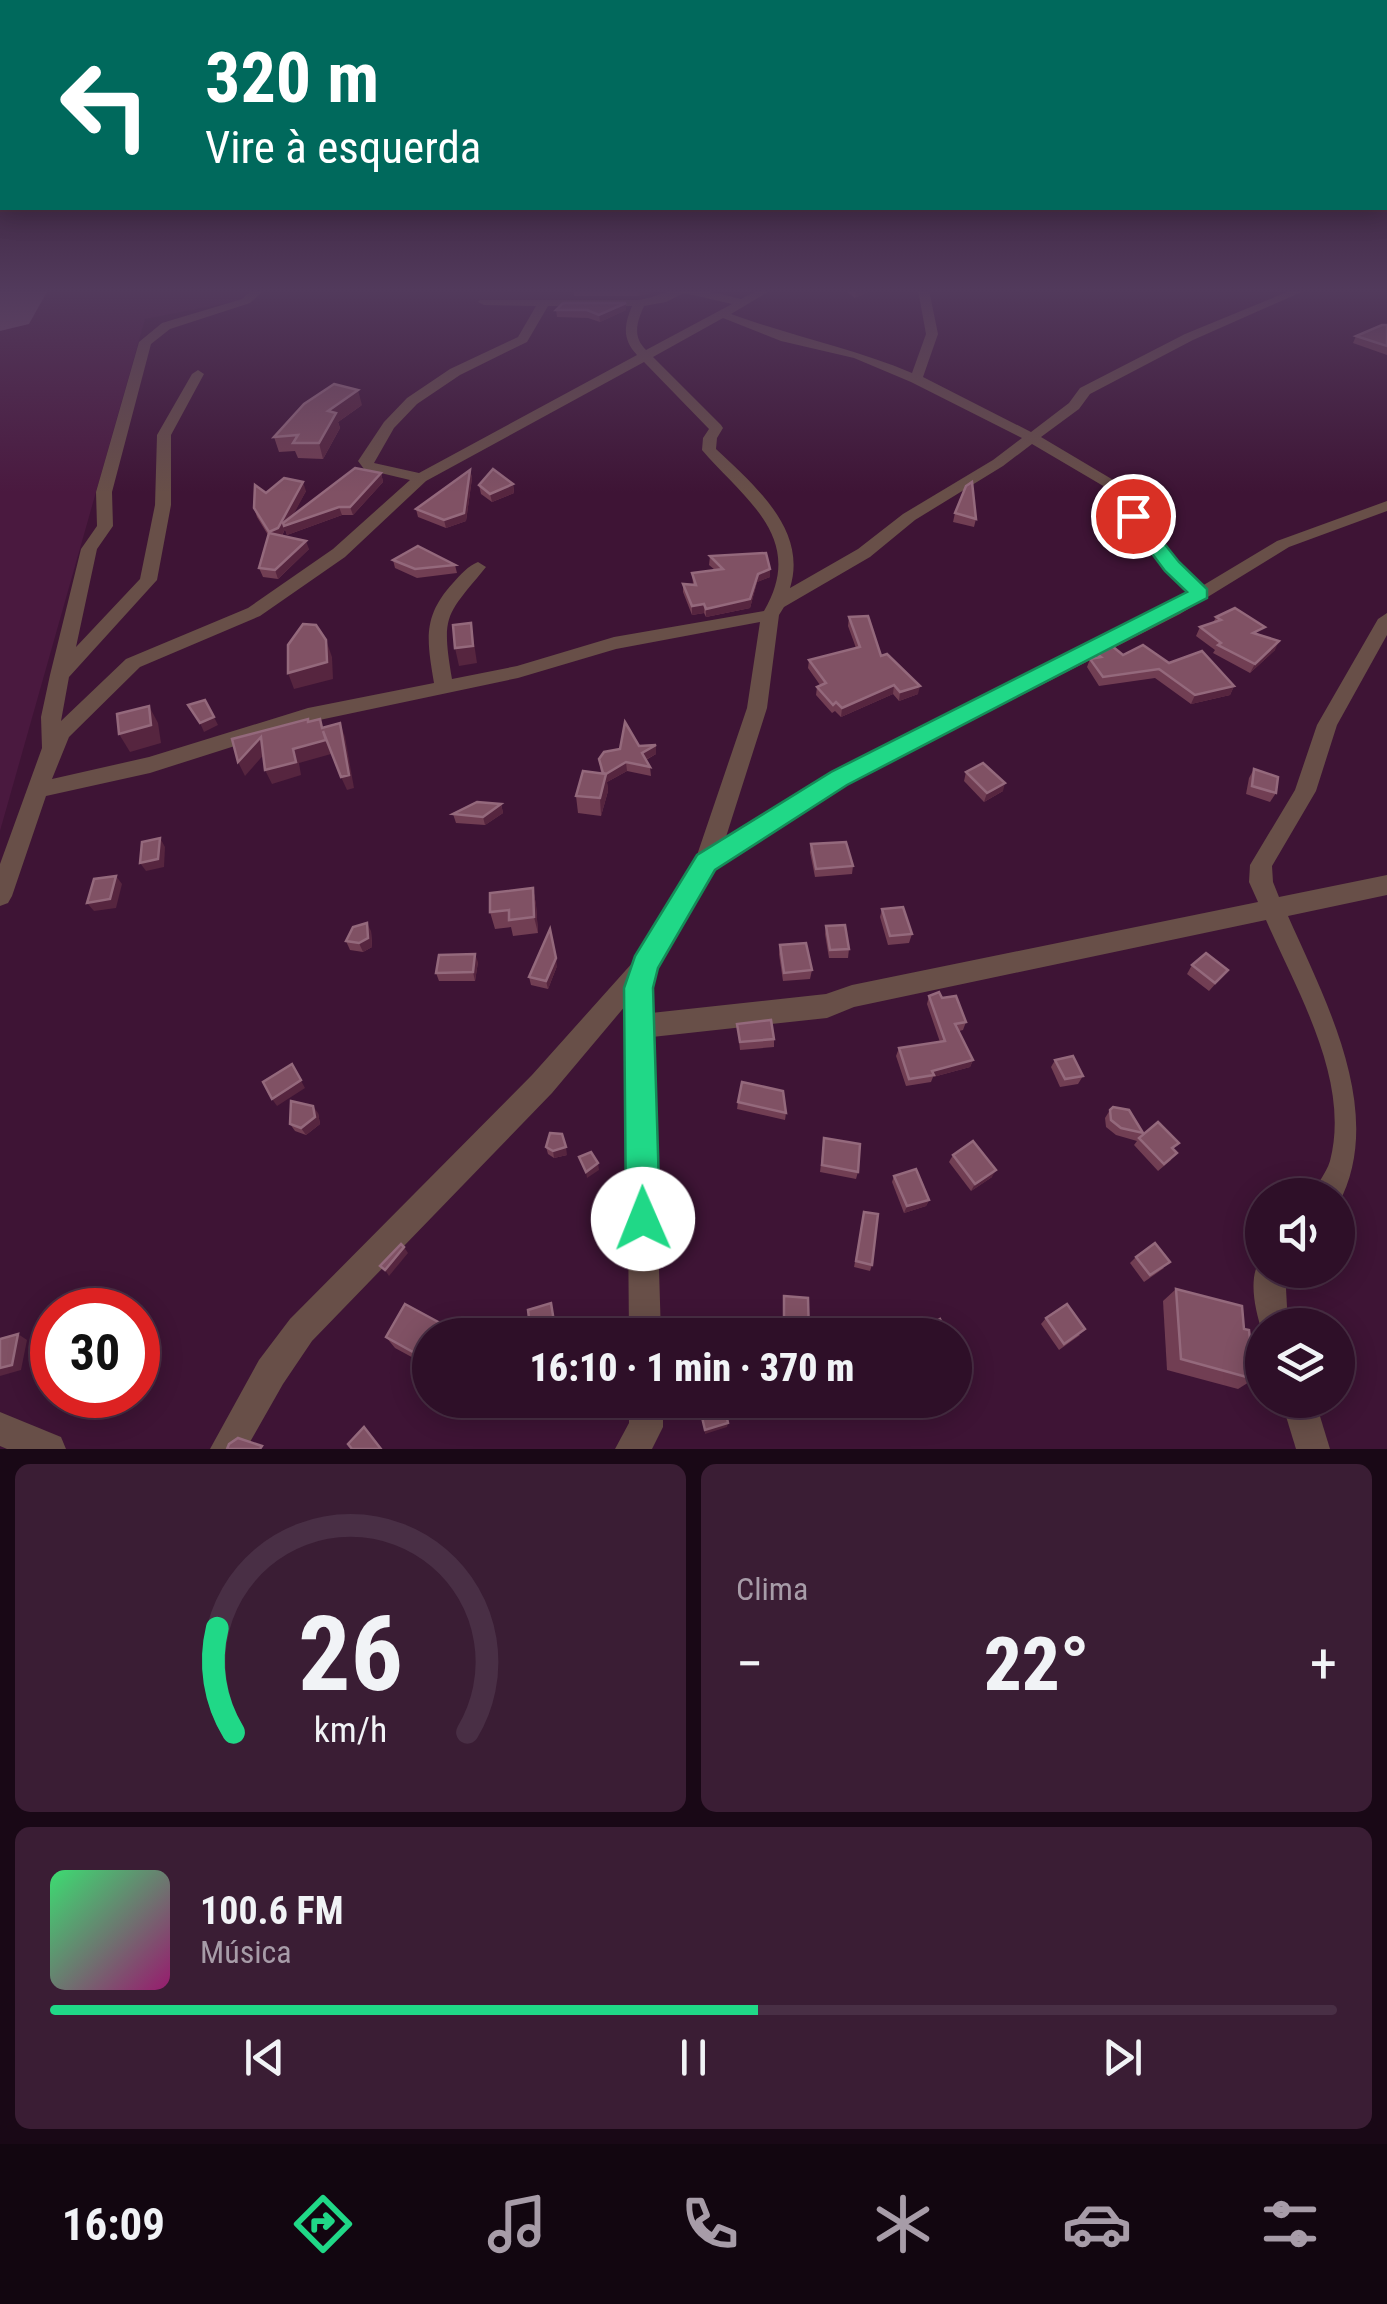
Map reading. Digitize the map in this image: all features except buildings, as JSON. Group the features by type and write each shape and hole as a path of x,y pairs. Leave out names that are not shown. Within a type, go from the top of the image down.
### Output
{"street":[{"path":"52,749 51,717 60,675 90,549 105,526 104,492 140,358"},
{"path":"421,478 368,466 365,461 389,425 412,401 485,358"},
{"path":"0,896 52,749 62,732 133,663 254,612 339,553 421,478 645,358 716,428 710,438 710,450 761,503 778,532 787,566 773,609 757,708 706,862 645,965 542,1084 301,1330 271,1372 227,1449"},
{"path":"865,358 916,378 1035,438 1110,484 1156,547 1200,594"},
{"path":"916,378 923,358"},
{"path":"38,790 150,766 279,722 518,672 614,644 773,609 1035,438 1074,406 1085,391 1151,358"},
{"path":"60,675 148,580 163,505 164,435 198,374"},
{"path":"706,862 839,779 1200,594 1284,544 1387,505"},
{"path":"444,688 438,611 478,567"},
{"path":"1337,1178 1349,1134 1349,1094 1340,1063 1260,882 1260,865 1306,791 1327,725 1387,619"},
{"path":"639,1026 808,1009 852,996 1387,884"},
{"path":"645,965 638,988 645,1318"},
{"path":"632,1449 646,1427 646,1418"},
{"path":"1303,1418 1312,1449"},
{"path":"0,1429 48,1449"}],"shaded area":[{"path":"0,358 134,358 0,831"}],"route":[{"path":"643,1219 638,988 645,965 706,862 839,779 1200,594 1133,516"}]}
